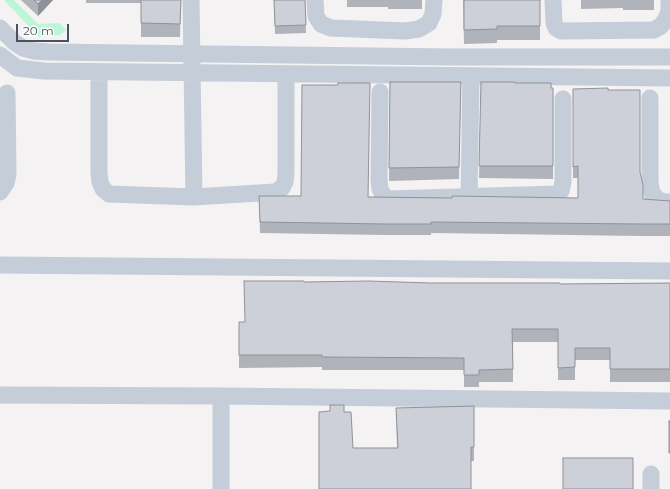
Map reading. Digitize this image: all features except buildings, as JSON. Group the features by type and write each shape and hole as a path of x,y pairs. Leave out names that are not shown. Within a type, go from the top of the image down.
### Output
{"street":[{"path":"191,0 194,197"},
{"path":"315,0 316,16 321,24 331,28 405,31 419,29 429,23 433,14 434,0"},
{"path":"553,0 553,15 556,28 561,31 584,31 654,30 661,26 666,19 669,10 669,0"},
{"path":"0,28 14,42 23,48 34,51 451,57 670,57"},
{"path":"0,55 17,68 44,71 192,74 670,78"},
{"path":"99,72 99,173 100,182 103,189 109,194 194,197 275,192 282,188 285,182 286,174 286,74"},
{"path":"469,197 472,76"},
{"path":"380,92 379,180 380,189 383,195 389,199 556,194 561,191 563,182 563,99"},
{"path":"0,192 6,183 8,175 7,93"},
{"path":"650,98 650,183 652,194 657,199 664,202 670,202"},
{"path":"0,265 670,271"},
{"path":"0,395 670,401"},
{"path":"221,396 221,489"}],"green space":[{"path":"4,0 14,0 38,24 60,23 66,30 60,35 39,37"}]}
